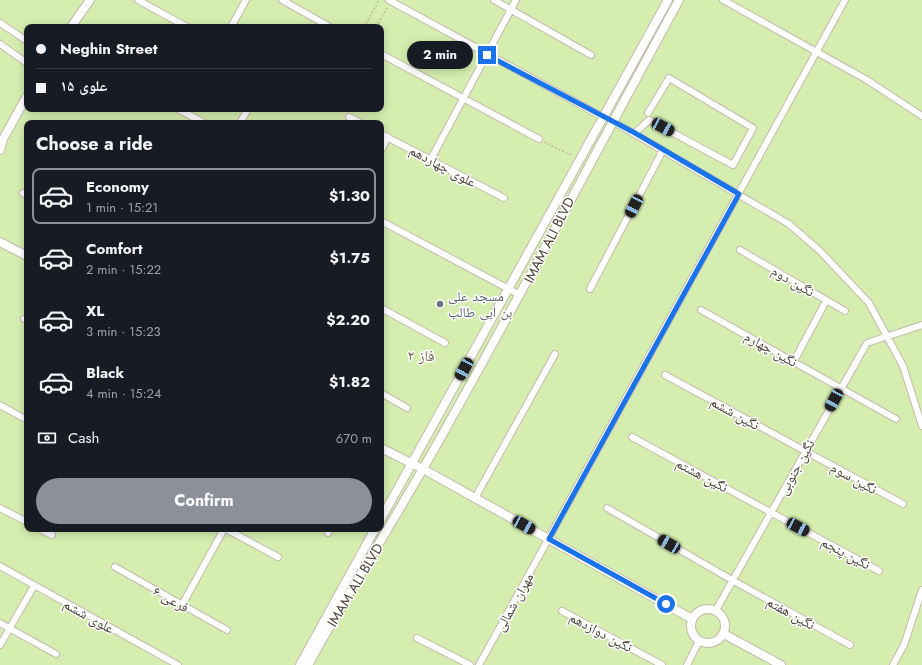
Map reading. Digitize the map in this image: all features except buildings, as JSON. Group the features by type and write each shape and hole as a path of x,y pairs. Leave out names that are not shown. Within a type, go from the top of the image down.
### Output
{"street":[{"path":"73,24 90,0"},
{"path":"138,0 182,24"},
{"path":"233,24 246,0"},
{"path":"282,0 325,24"},
{"path":"390,0 487,55 635,133 789,224 820,251 868,303 903,366 922,426"},
{"path":"494,0 591,55"},
{"path":"430,160 516,0"},
{"name":"IMAM ALI BLVD","path":"384,513 668,0"},
{"name":"IMAM ALI BLVD","path":"308,665 423,469 520,295 612,121 679,0"},
{"path":"723,0 867,80 922,116"},
{"name":"مهران شمالی","path":"479,665 818,52 845,0"},
{"path":"0,23 24,39"},
{"path":"0,44 24,61"},
{"path":"384,56 538,139"},
{"path":"635,133 649,120 733,165 753,128 669,78 648,113"},
{"path":"0,150 4,139 24,102"},
{"path":"184,112 198,120"},
{"path":"349,117 355,120"},
{"name":"علوی چهاردهم","path":"384,135 504,198"},
{"path":"384,144 388,137"},
{"path":"590,289 663,150"},
{"path":"384,223 520,295"},
{"path":"0,242 24,254"},
{"name":"نگین دوم","path":"740,250 845,312"},
{"path":"794,361 826,300"},
{"path":"384,310 446,343"},
{"name":"نگین چهارم","path":"702,310 896,420"},
{"name":"نگین جنوبی","path":"716,610 867,343 888,338 922,325"},
{"path":"475,498 555,354"},
{"name":"نگین ششم","path":"665,375 805,451"},
{"path":"384,395 407,408"},
{"path":"0,405 24,418"},
{"name":"نگین هشتم","path":"632,437 771,512"},
{"path":"384,450 423,469 692,619"},
{"name":"نگین سوم","path":"805,451 903,504"},
{"path":"0,508 24,520"},
{"name":"نگین هفتم","path":"607,508 732,580 850,645"},
{"name":"نگین پنجم","path":"771,512 879,570"},
{"path":"46,532 52,535"},
{"path":"182,604 223,532"},
{"path":"231,532 278,557"},
{"name":"IMAM ALI BLVD","path":"300,665 373,532"},
{"name":"علوی ششم","path":"0,566 178,665"},
{"name":"فرعی ۶","path":"115,567 227,630"},
{"path":"0,645 34,586"},
{"path":"893,665 904,645 922,590"},
{"path":"702,609 716,610 720,613 725,623 724,634 720,638 710,643 699,641 692,634 690,624 692,619 702,609"},
{"name":"نگین دوازدهم","path":"562,611 662,665"},
{"path":"0,623 56,654"},
{"path":"724,634 781,665"},
{"path":"417,638 470,665"},
{"path":"687,665 699,641"}],"path":[{"path":"366,24 379,0"},
{"path":"378,24 390,0"},
{"path":"538,139 581,159"}],"green space":[{"path":"0,0 922,0 922,665 0,665"}],"place":[{"name":"مسجد علی بن ابی طالب","path":"440,304"}],"district":[{"name":"فاز ۲","path":"421,356"}],"route":[{"path":"487,55 635,133 739,194 549,539 666,604"}]}
